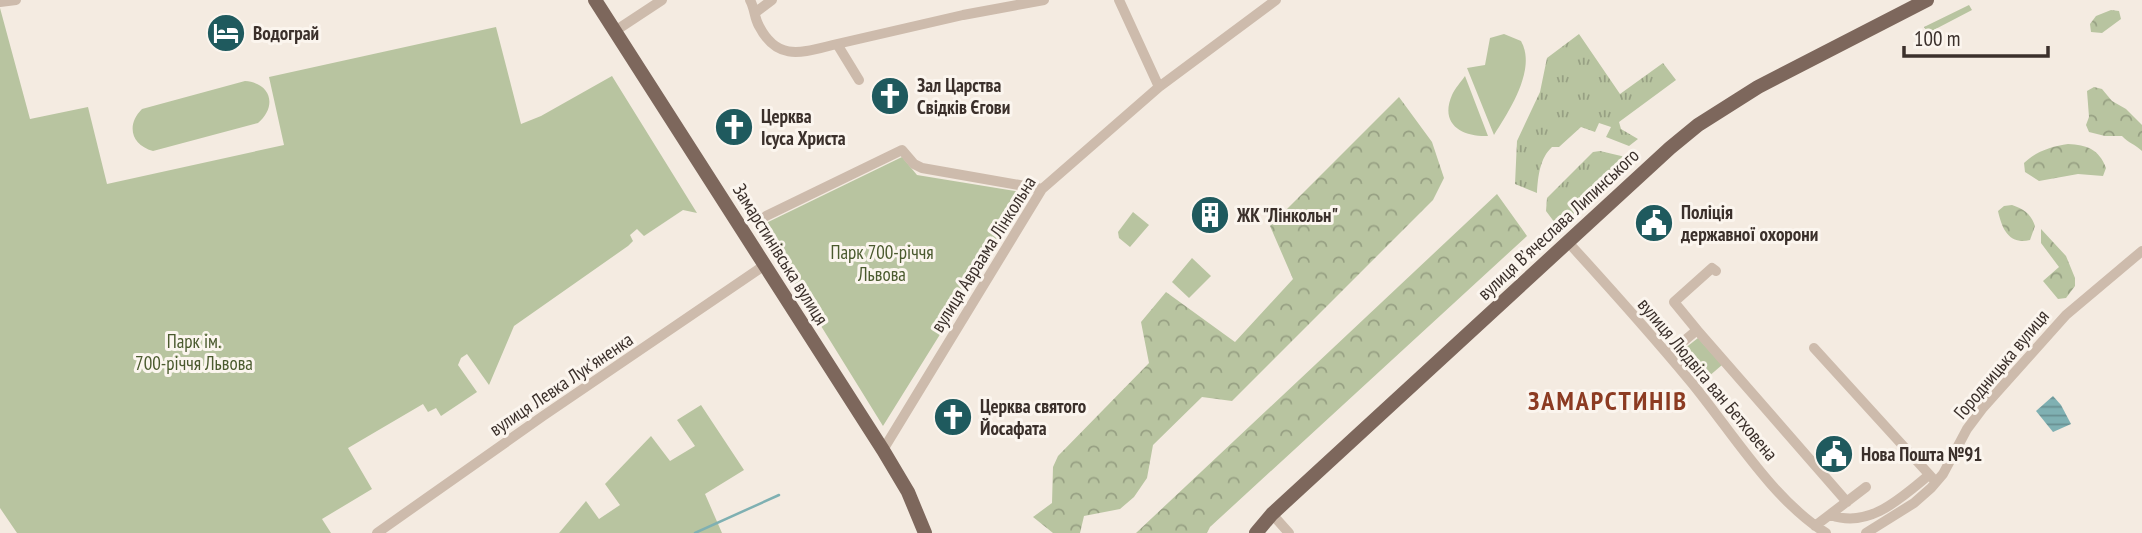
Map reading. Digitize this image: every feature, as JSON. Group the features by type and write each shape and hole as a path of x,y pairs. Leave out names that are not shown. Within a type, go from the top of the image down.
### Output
{"main road":[{"name":"Замарстинівська вулиця","path":"595,0 743,227 883,450 908,492 925,533"},
{"name":"вулиця Вʼячеслава Липинського","path":"1256,533 1272,514 1654,160 1698,125 1758,87 1927,0"}],"street":[{"path":"0,2 16,0"},
{"path":"615,31 662,0"},
{"path":"750,0 756,12 757,23 766,38 778,50 788,53 1044,0"},
{"path":"756,12 772,0"},
{"path":"1119,0 1159,87"},
{"name":"вулиця Авраама Лінкольна","path":"883,450 1042,189 1159,87 1276,0"},
{"path":"837,44 859,79"},
{"path":"766,216 902,150 914,164 922,168 1042,189"},
{"name":"вулиця Людвіга ван Бетховена","path":"1567,241 1691,382 1788,504 1826,533"},
{"name":"Городницька вулиця","path":"1866,533 1914,503 1932,479 1943,474 1982,409 2066,316 2142,251"},
{"name":"вулиця Левка Лукʼяненка","path":"377,533 765,265"},
{"path":"1674,302 1698,284 1712,268 1716,271"},
{"path":"1681,288 1670,298 1847,502"},
{"path":"1672,351 1697,330"},
{"path":"1814,348 1932,479 1878,512 1861,519 1843,519 1831,515"},
{"path":"1815,526 1866,487"},
{"path":"1272,514 1289,533"}],"green space":[{"path":"1969,5 1972,10 1928,33 1924,27"},
{"name":"Парк ім. 700-річчя Львова","path":"0,8 30,119 88,107 107,184 284,145 269,77 496,27 521,124 541,116 612,76 697,213 683,210 644,236 637,229 630,235 633,241 628,246 514,326 489,385 467,354 461,358 458,365 477,392 441,416 436,408 428,412 423,404 348,448 372,489 322,519 331,533 17,533 0,508"},
{"path":"2111,10 2119,11 2121,19 2102,33 2091,32 2090,24 2096,16"},
{"path":"1504,34 1521,41 1526,64 1519,90 1494,135 1467,68 1485,65 1490,38"},
{"path":"1579,34 1620,94 1663,63 1676,80 1619,122 1621,129 1638,139 1629,146 1606,137 1611,127 1599,123 1595,132 1581,127 1559,147 1552,147 1542,162 1537,193 1515,184 1517,141 1540,92 1547,58"},
{"path":"1465,76 1488,136 1462,131 1451,121 1449,105 1453,92"},
{"path":"245,81 261,86 269,97 268,110 258,123 153,151 140,144 133,134 134,121 142,109"},
{"path":"2094,87 2102,89 2112,101 2126,109 2142,125 2142,151 2122,136 2089,132 2086,125 2089,117 2087,91"},
{"path":"1399,97 1432,142 1444,178 1433,200 1232,401 1202,397 1153,445 1147,478 1134,497 1120,509 1084,516 1080,533 1053,533 1033,517 1052,503 1053,467 1058,456 1149,363 1141,322 1166,292 1235,342 1293,279 1270,226"},
{"path":"2068,144 2087,147 2096,152 2106,168 2103,176 2078,174 2039,181 2025,172 2024,163 2033,156"},
{"path":"1600,151 1634,159 1562,226 1555,223 1546,211 1547,198 1593,152"},
{"name":"Парк 700-річчя Львова","path":"902,157 917,175 1028,193 883,426 756,221 760,226"},
{"path":"1497,194 1527,236 1210,527 1207,533 1136,533"},
{"path":"2012,205 2027,212 2031,218 2035,226 2030,240 2012,238 2004,229 1998,211 2004,206"},
{"path":"1133,212 1149,225 1130,247 1119,238 1118,232"},
{"path":"2041,229 2066,256 2075,278 2075,286 2066,298 2058,299 2043,281 2059,267 2041,243"},
{"path":"1192,258 1211,276 1189,298 1172,282"},
{"path":"1698,338 1722,365 1708,377 1684,349"},
{"path":"701,405 744,470 705,494 722,533 559,533 586,501 599,519 620,505 605,484 651,436 670,461 695,446 677,420"}],"water":[{"path":"2053,396 2071,424 2053,432 2036,411"}],"waterway":[{"path":"695,533 779,495"}],"place":[{"name":"Водограй","path":"226,33"},
{"name":"Зал Царства Свідків Єгови","path":"890,96"},
{"name":"Церква Ісуса Христа","path":"734,127"},
{"name":"ЖК \"Лінкольн\"","path":"1210,215"},
{"name":"Поліція державної охорони","path":"1654,223"},
{"name":"Церква святого Йосафата","path":"953,417"},
{"name":"Нова Пошта №91","path":"1834,454"}],"district":[{"name":"ЗАМАРСТИНІВ","path":"1608,400"}]}
